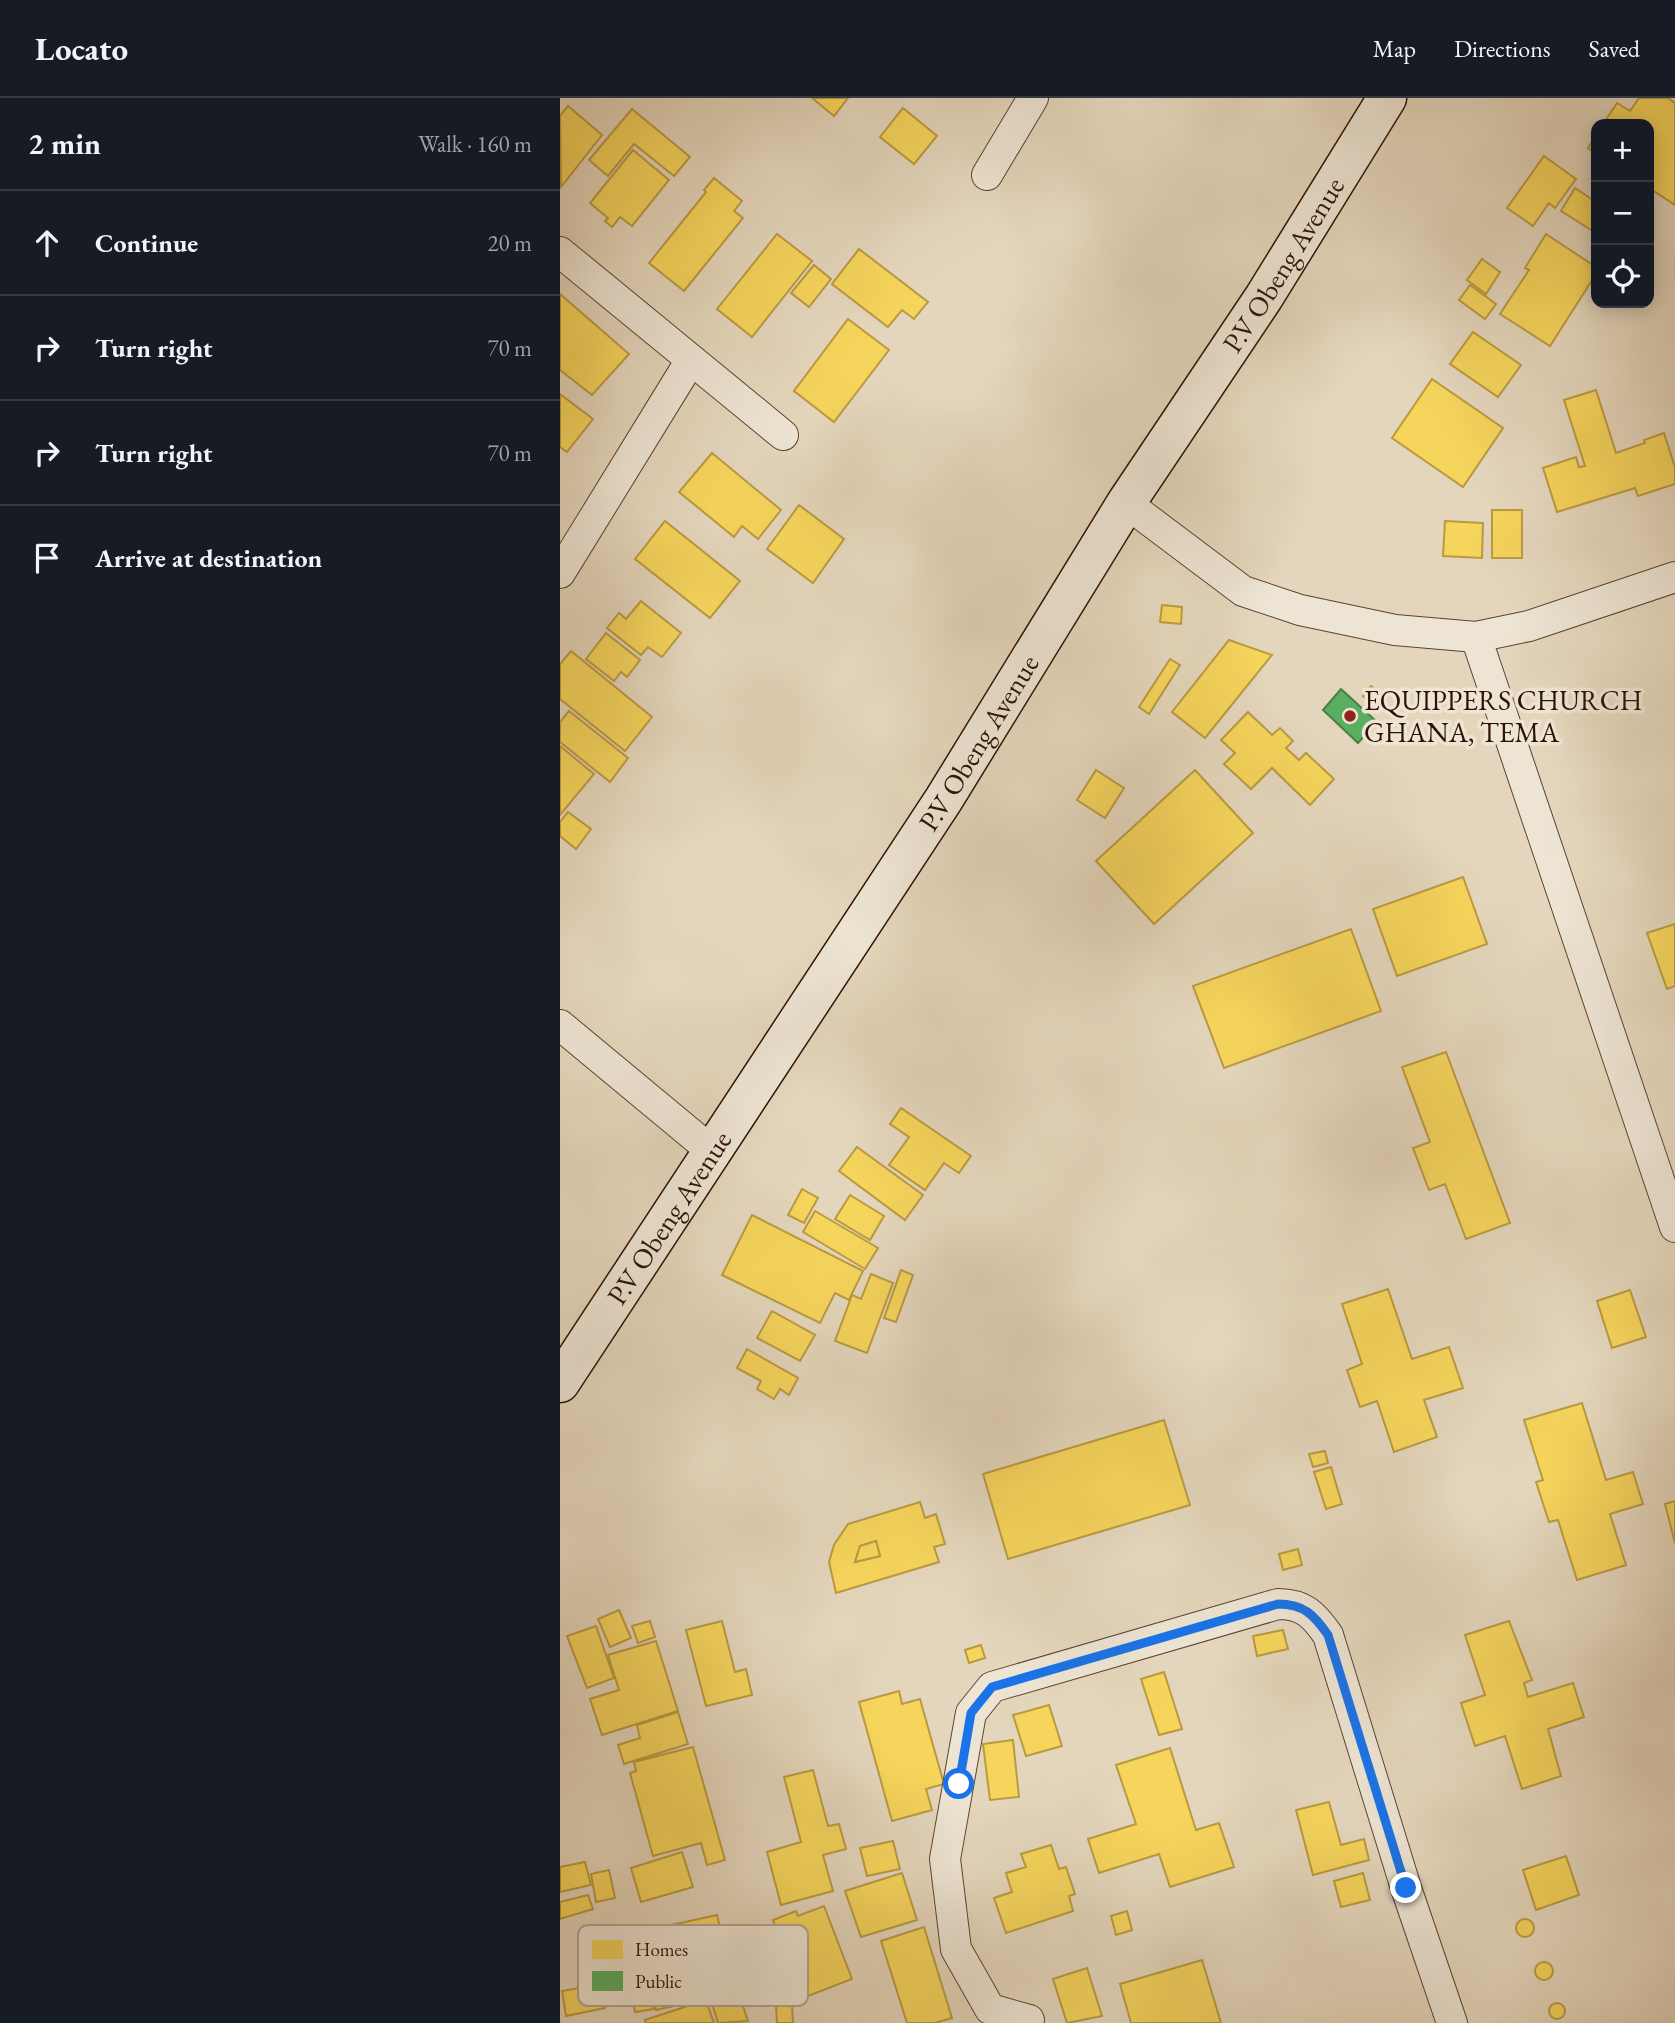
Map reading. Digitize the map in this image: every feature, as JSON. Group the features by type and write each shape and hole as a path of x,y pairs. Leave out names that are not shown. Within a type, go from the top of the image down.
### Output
{"main road":[{"name":"P.V Obeng Avenue","path":"563,1371 713,1152 944,799 1126,503 1264,297 1387,98"}],"street":[{"path":"986,175 1033,98"},
{"path":"560,252 783,435"},
{"path":"560,573 691,360"},
{"path":"1126,503 1243,591 1300,610 1395,629 1476,637 1529,626 1675,577"},
{"path":"1476,637 1675,1227"},
{"path":"560,1025 713,1152"},
{"path":"1029,2020 990,2009 956,1949 945,1859 971,1713 992,1687 1278,1604 1293,1604 1304,1607 1328,1635 1406,1888 1452,2023"}],"building: Homes":[{"path":"812,98 848,98 834,116"},
{"path":"1639,98 1668,98 1675,103 1675,205 1654,191 1654,119 1606,119 1617,103 1630,111"},
{"path":"568,106 602,135 561,187 560,116"},
{"path":"903,108 937,136 914,164 880,137"},
{"path":"632,109 690,157 674,176 634,144 608,176 589,160"},
{"path":"633,150 669,180 632,226 620,217 612,227 605,221 608,218 590,203"},
{"path":"1544,156 1576,179 1555,208 1549,203 1533,226 1507,208"},
{"path":"714,178 742,201 734,211 743,218 684,291 649,263 706,192 704,190"},
{"path":"1575,188 1591,199 1591,230 1561,211"},
{"path":"777,234 812,261 752,337 717,309"},
{"path":"1546,234 1591,264 1591,282 1550,346 1500,314 1529,270 1525,268"},
{"path":"859,249 928,302 914,319 902,310 888,327 832,284"},
{"path":"1482,259 1500,272 1486,294 1467,280"},
{"path":"814,265 831,279 809,307 791,293"},
{"path":"1470,285 1496,304 1485,319 1459,300"},
{"path":"560,294 629,354 592,395 560,370"},
{"path":"848,319 889,350 834,422 794,391"},
{"path":"1473,332 1521,365 1498,397 1450,364"},
{"path":"1432,379 1503,428 1463,487 1392,438"},
{"path":"1596,390 1616,453 1664,433 1675,467 1675,484 1638,496 1635,488 1557,512 1543,468 1576,457 1579,467 1585,466 1564,400"},
{"path":"560,394 593,419 567,452 560,447"},
{"path":"712,453 781,510 758,539 742,526 734,537 679,492"},
{"path":"799,505 844,539 813,583 767,549"},
{"path":"1492,510 1522,510 1522,558 1492,558"},
{"path":"665,521 740,581 710,618 635,559"},
{"path":"1445,521 1483,523 1482,558 1443,556"},
{"path":"641,601 681,633 662,657 648,647 641,655 607,628 619,613 626,619"},
{"path":"1162,605 1182,607 1181,624 1160,622"},
{"path":"606,633 640,660 627,677 621,672 614,681 586,659"},
{"path":"1229,640 1272,655 1205,738 1172,712"},
{"path":"571,651 652,717 625,751 560,699 560,664"},
{"path":"1170,659 1180,665 1149,714 1139,707"},
{"path":"1371,686 1386,697 1378,707 1363,696"},
{"path":"569,711 628,758 610,782 560,742 560,722"},
{"path":"1248,712 1272,735 1280,728 1293,741 1286,748 1299,760 1306,753 1334,779 1310,805 1272,768 1251,789 1224,764 1235,753 1221,740"},
{"path":"560,746 594,774 560,815"},
{"path":"1096,770 1124,788 1105,818 1077,800"},
{"path":"1195,770 1253,833 1154,924 1096,861"},
{"path":"568,812 591,829 576,849 560,836 560,822"},
{"path":"1463,877 1487,944 1397,976 1373,909"},
{"path":"1675,924 1675,986 1667,989 1647,933"},
{"path":"1351,929 1381,1011 1224,1068 1193,986"},
{"path":"1446,1052 1510,1223 1466,1239 1445,1184 1429,1190 1413,1148 1430,1142 1402,1067"},
{"path":"901,1108 971,1156 959,1173 944,1163 925,1190 889,1165 909,1137 890,1124"},
{"path":"857,1147 923,1195 905,1220 839,1171"},
{"path":"802,1189 818,1198 804,1223 788,1215"},
{"path":"850,1195 884,1216 870,1240 835,1219"},
{"path":"815,1211 878,1248 865,1269 803,1232"},
{"path":"752,1215 863,1271 849,1300 835,1293 820,1323 722,1275"},
{"path":"901,1270 913,1275 896,1322 884,1318"},
{"path":"871,1274 893,1283 867,1353 835,1341 852,1295 861,1299"},
{"path":"1388,1289 1412,1359 1449,1347 1463,1388 1424,1400 1437,1437 1394,1452 1377,1401 1360,1407 1347,1370 1362,1364 1342,1304"},
{"path":"1630,1290 1646,1337 1612,1348 1597,1301"},
{"path":"772,1311 815,1335 800,1361 757,1338"},
{"path":"747,1349 798,1378 789,1395 780,1389 774,1399 757,1389 761,1381 737,1368"},
{"path":"1582,1403 1606,1480 1633,1472 1643,1504 1610,1514 1626,1565 1577,1580 1558,1520 1549,1522 1536,1482 1543,1480 1524,1420"},
{"path":"1164,1420 1190,1505 1008,1559 983,1474"},
{"path":"1325,1451 1328,1463 1313,1467 1309,1454"},
{"path":"1331,1467 1342,1504 1326,1509 1314,1472"},
{"path":"1675,1501 1675,1543 1665,1504"},
{"path":"920,1502 925,1518 936,1514 945,1544 934,1547 939,1562 836,1593 829,1562 834,1545 848,1524","holes":["876,1541 880,1556 855,1562 860,1546"]},
{"path":"876,1541 880,1556 855,1562 860,1546"},
{"path":"1298,1549 1302,1565 1283,1570 1279,1554"},
{"path":"619,1610 631,1638 610,1647 598,1619"},
{"path":"650,1621 655,1637 638,1643 632,1626"},
{"path":"722,1621 735,1672 746,1669 752,1695 706,1706 686,1630"},
{"path":"1509,1621 1532,1680 1524,1683 1528,1697 1573,1683 1584,1717 1548,1729 1561,1776 1522,1789 1505,1736 1475,1746 1461,1703 1485,1695 1465,1635"},
{"path":"596,1626 614,1678 587,1688 567,1636"},
{"path":"1283,1630 1288,1649 1257,1656 1253,1636"},
{"path":"656,1641 678,1711 602,1735 590,1699 619,1690 608,1655"},
{"path":"981,1645 985,1658 969,1663 965,1650"},
{"path":"1164,1672 1182,1729 1159,1735 1141,1679"},
{"path":"899,1691 902,1704 920,1699 944,1784 926,1789 932,1810 892,1821 859,1702"},
{"path":"1049,1705 1062,1746 1026,1756 1013,1715"},
{"path":"678,1712 688,1744 624,1764 618,1745 640,1738 637,1725"},
{"path":"1013,1740 1019,1797 990,1800 983,1744"},
{"path":"693,1747 725,1860 707,1865 701,1843 653,1856 630,1773 636,1771 634,1762"},
{"path":"1170,1748 1196,1830 1219,1823 1234,1867 1170,1887 1159,1854 1099,1873 1088,1839 1136,1824 1116,1765"},
{"path":"813,1770 828,1826 839,1824 846,1849 823,1855 833,1891 781,1905 767,1852 801,1842 784,1777"},
{"path":"1329,1802 1341,1845 1364,1839 1369,1860 1313,1875 1296,1810"},
{"path":"893,1841 900,1869 867,1876 860,1848"},
{"path":"1051,1845 1059,1869 1066,1867 1075,1894 1069,1896 1073,1911 1006,1933 994,1898 1012,1892 1006,1873 1026,1867 1021,1854"},
{"path":"682,1852 693,1887 641,1902 631,1868"},
{"path":"1566,1856 1579,1895 1536,1910 1523,1870"},
{"path":"585,1862 591,1885 560,1892 560,1867"},
{"path":"609,1870 615,1898 596,1902 591,1874"},
{"path":"902,1873 917,1920 861,1937 845,1891"},
{"path":"1363,1873 1370,1900 1341,1907 1334,1881"},
{"path":"588,1895 593,1909 560,1919 560,1902"},
{"path":"824,1906 852,1979 808,1996 808,1925 775,1925 773,1920 796,1911 798,1916"},
{"path":"1127,1911 1132,1930 1116,1935 1111,1916"},
{"path":"717,1915 719,1925 671,1925"},
{"path":"1525,1919 1531,1922 1534,1928 1531,1934 1525,1937 1519,1934 1516,1928 1519,1922"},
{"path":"924,1927 952,2018 935,2023 907,2023 881,1941"},
{"path":"1202,1960 1221,2023 1131,2023 1120,1984"},
{"path":"1544,1962 1550,1965 1553,1971 1550,1977 1544,1980 1538,1977 1535,1971 1538,1965"},
{"path":"1087,1968 1102,2016 1067,2023 1053,1979"},
{"path":"578,1988 578,2006 605,2008 566,2016 562,1991"},
{"path":"1554,2003 1560,2003 1565,2011 1563,2017 1554,2019 1549,2014 1549,2008"},
{"path":"634,2006 653,2006 654,2009 635,2012"},
{"path":"655,2006 674,2006 656,2010"},
{"path":"688,2006 708,2006 714,2023 646,2023 645,2020"},
{"path":"713,2006 743,2006 748,2021 718,2023"},
{"path":"776,2006 792,2006 793,2023 777,2023"}],"building: Public":[{"name":"EQUIPPERS CHURCH GHANA, TEMA","path":"1341,689 1377,722 1358,743 1323,710"}],"place":[{"name":"EQUIPPERS CHURCH GHANA, TEMA","path":"1350,716"}],"route":[{"path":"959,1784 971,1713 992,1687 1278,1604 1293,1604 1304,1607 1328,1635 1406,1888"}]}
